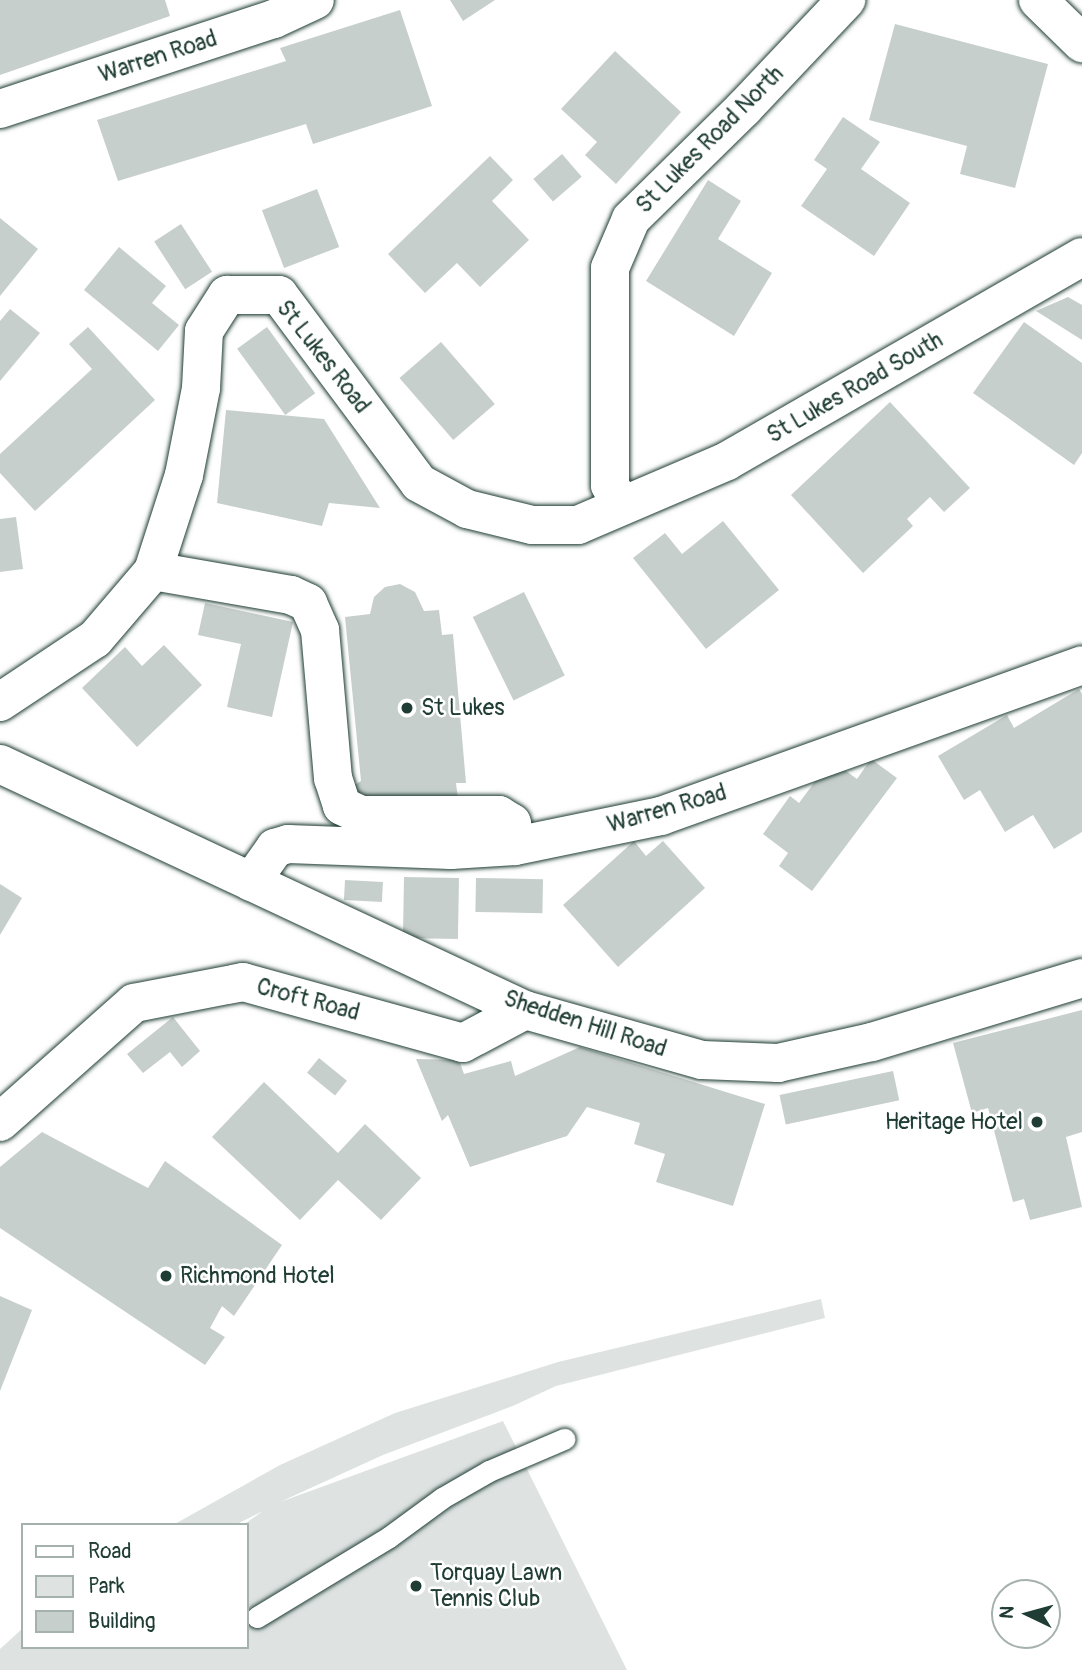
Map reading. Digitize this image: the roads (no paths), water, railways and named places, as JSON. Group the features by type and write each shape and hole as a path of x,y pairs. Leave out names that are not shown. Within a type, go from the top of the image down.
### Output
{"street":[{"name":"Warren Road","path":"0,109 274,19 314,0"},
{"name":"St Lukes Road North","path":"621,505 610,485 610,268 631,219 744,108 846,0"},
{"path":"1038,0 1082,43"},
{"name":"St Lukes Road South","path":"621,505 727,461 1082,257"},
{"name":"St Lukes Road","path":"0,702 95,639 153,571 184,475 201,388 204,331 227,295 279,295 419,483 467,509 532,525 578,525 621,505"},
{"path":"153,571 291,595 308,603 320,629 333,778 342,806 361,815 499,815 512,823 514,846"},
{"name":"Warren Road","path":"251,882 275,848 288,844 450,850 514,846 661,816 1082,666"},
{"name":"Shedden Hill Road","path":"0,764 525,1010 702,1060 778,1063 872,1042 1082,978"},
{"name":"Croft Road","path":"0,1122 134,1003 243,982 463,1043 525,1010"}],"lane":[{"path":"257,1617 389,1537 442,1498 489,1471 564,1439"}],"place":[{"name":"St Lukes","path":"407,708"},
{"name":"Heritage Hotel","path":"1037,1122"},
{"name":"Richmond Hotel","path":"166,1276"},
{"name":"Torquay Lawn Tennis Club","path":"416,1586"}]}
